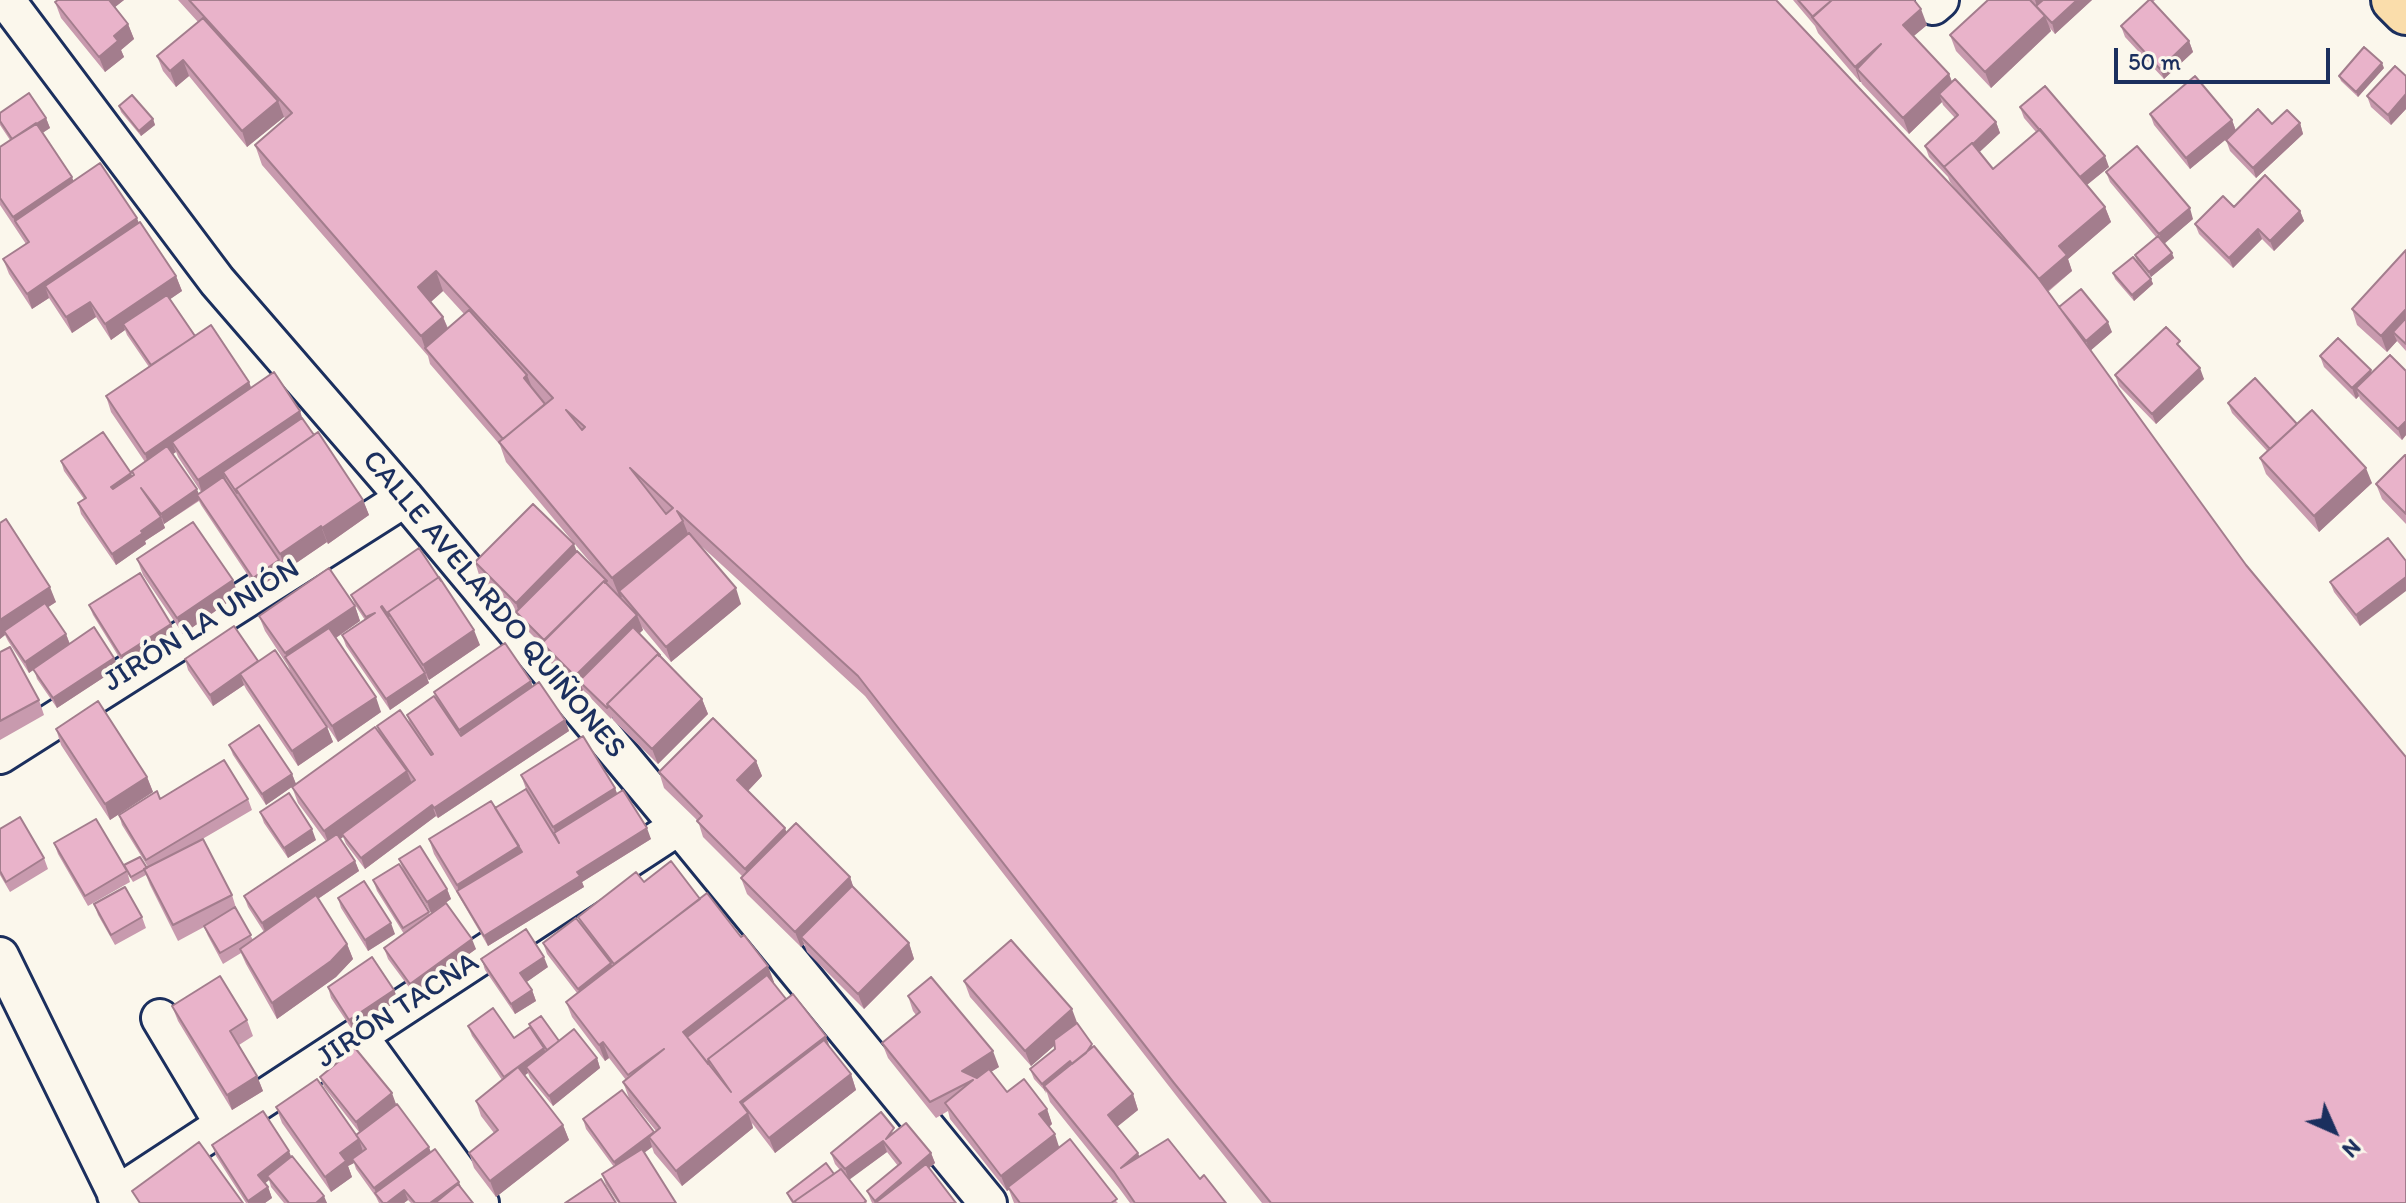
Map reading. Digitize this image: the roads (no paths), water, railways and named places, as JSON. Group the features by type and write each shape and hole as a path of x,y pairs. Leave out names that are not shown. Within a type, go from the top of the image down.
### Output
{"main road":[{"path":"2394,0 2406,12"}],"street":[{"name":"CALLE AVELARDO QUIÑONES","path":"6,0 217,281 405,498 988,1203"},
{"name":"JIRÓN LA UNIÓN","path":"0,755 405,498"},
{"name":"JIRÓN TACNA","path":"118,1199 224,1125 679,826"},
{"path":"0,956 118,1199"},
{"path":"160,1018 224,1125"},
{"path":"359,1036 480,1203"}]}
